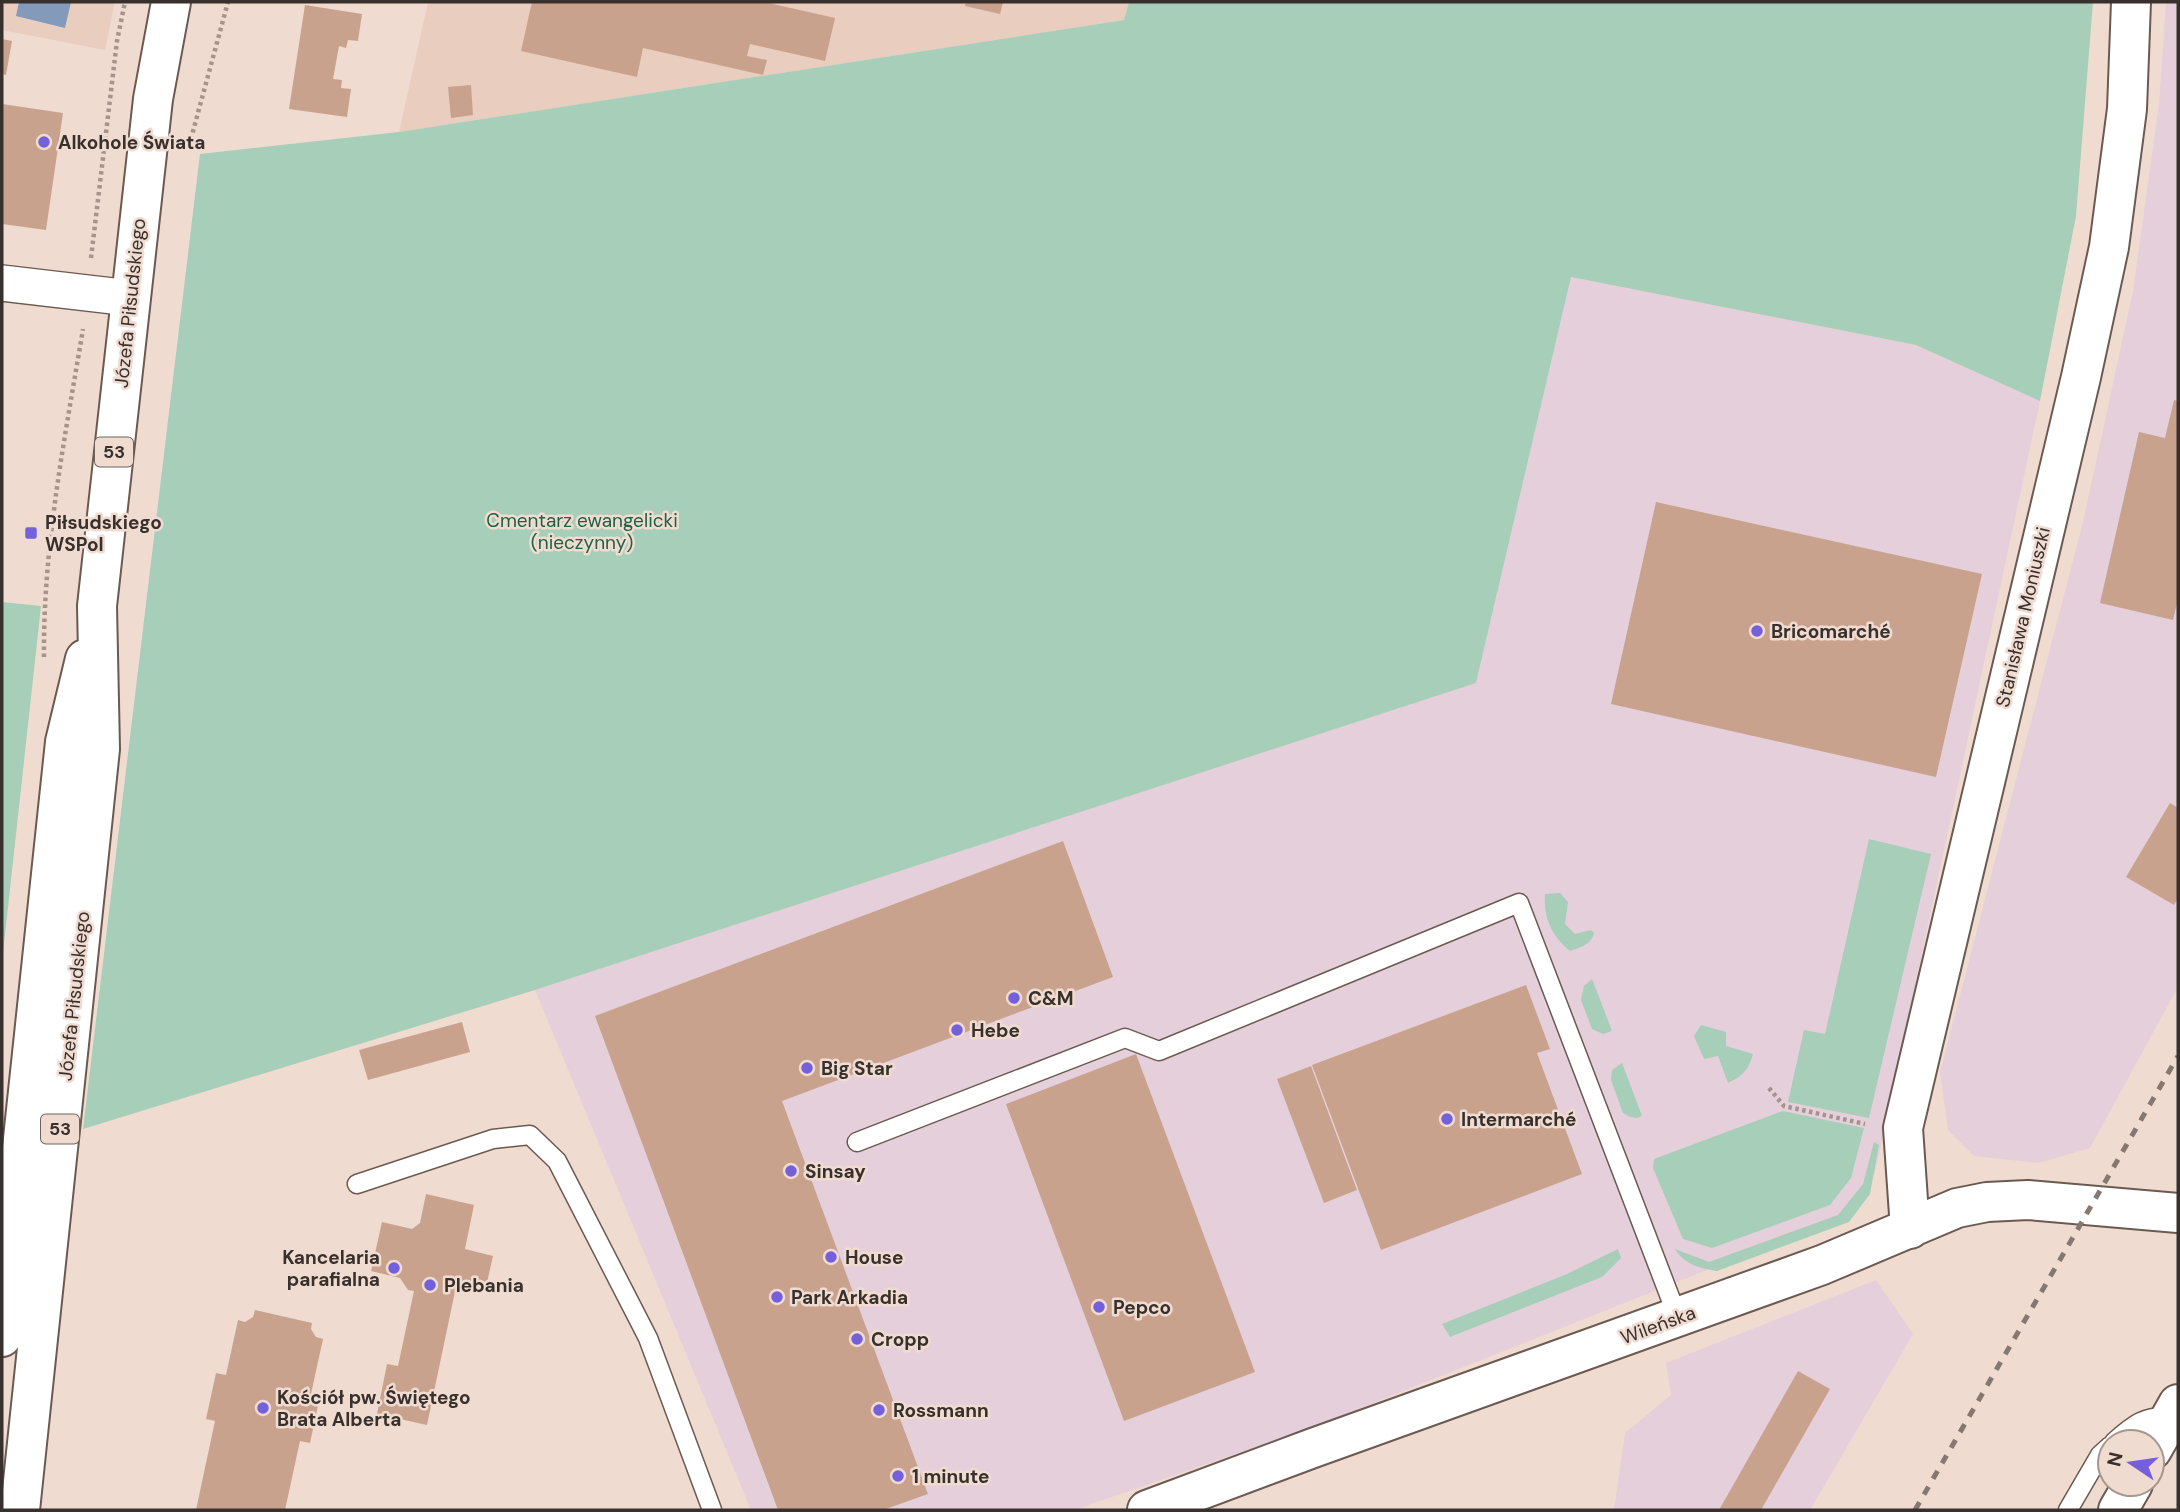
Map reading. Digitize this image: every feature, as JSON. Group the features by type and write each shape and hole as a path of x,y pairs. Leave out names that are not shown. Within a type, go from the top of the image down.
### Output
{"street":[{"name":"Józefa Piłsudskiego","path":"2,1337 65,742 97,606 153,99 171,2"},
{"name":"Stanisława Moniuszki","path":"1910,1229 1903,1128 2081,377 2109,247 2127,109 2131,2"},
{"path":"2,284 130,298"},
{"name":"Józefa Piłsudskiego","path":"20,1510 100,749 97,606"},
{"name":"Wileńska","path":"1147,1510 1822,1265 1957,1209 1987,1202 2028,1200 2178,1213"},
{"path":"2165,1428 2175,1410"}],"lane":[{"path":"857,1142 1125,1038 1159,1051 1519,903 1678,1318"},
{"path":"356,1184 493,1139 530,1135 557,1161 648,1338 712,1510"},
{"path":"2129,1428 2135,1423 2175,1410"},
{"path":"2067,1510 2096,1462"}],"path":[{"path":"98,200 117,40 125,2"},
{"path":"187,155 228,2"},
{"path":"1769,1088 1784,1106 1876,1127"}],"shaded area":[{"path":"2,2 115,2 105,50 2,30"},
{"path":"428,2 1129,2 1124,20 399,132"},
{"path":"2166,2 2178,2 2178,987 2090,1148 2038,1163 1974,1156 1948,1130 1940,1072 2083,522 2133,291 2159,104"},
{"path":"1571,277 1916,345 2040,401 1875,1173 1840,1217 1308,1429 1074,1510 751,1510 535,990 1476,683"},
{"path":"1876,1280 1913,1334 1810,1510 1614,1510 1625,1433 1671,1395 1666,1363"}],"green space":[{"name":"Cmentarz ewangelicki (nieczynny)","path":"1129,2 2093,2 2076,216 2040,401 1916,345 1571,277 1476,683 535,990 83,1129 200,154 399,132 1124,20"},
{"path":"2,602 41,606 2,962"},
{"path":"1869,839 1931,854 1869,1118 1788,1102 1804,1030 1825,1034"},
{"path":"1560,893 1568,902 1565,924 1575,934 1591,930 1594,933 1588,943 1570,951 1554,933 1547,918 1545,894"},
{"path":"1592,979 1612,1031 1603,1034 1592,1029 1581,1000 1584,986"},
{"path":"1701,1025 1726,1032 1726,1046 1753,1054 1745,1072 1738,1078 1728,1083 1718,1056 1704,1059 1694,1036"},
{"path":"1622,1063 1642,1116 1637,1118 1623,1113 1611,1080 1612,1070"},
{"path":"1783,1111 1864,1128 1851,1178 1830,1205 1712,1248 1683,1239 1653,1168 1654,1159"},
{"path":"1874,1142 1879,1145 1870,1194 1849,1222 1717,1271 1688,1262 1675,1249 1709,1262 1838,1215 1863,1184"},
{"path":"1618,1249 1621,1258 1602,1277 1450,1337 1442,1324 1567,1274"}],"water":[{"path":"19,2 71,2 65,28 16,16"}],"building":[{"path":"532,2 764,2 835,18 825,61 750,44 747,56 767,60 763,75 643,48 637,77 521,51"},
{"path":"966,2 1003,2 1000,14 965,6"},
{"path":"305,5 362,14 358,41 348,40 346,48 339,46 333,79 342,80 341,88 351,89 347,117 289,109"},
{"path":"2,39 12,41 6,75 2,74"},
{"path":"471,85 473,115 451,118 448,87"},
{"path":"2,104 63,113 46,230 2,224"},
{"path":"2174,400 2178,401 2178,599 2173,620 2100,603 2139,432 2165,438"},
{"name":"Bricomarché","path":"1656,502 1982,574 1936,777 1611,704"},
{"path":"2170,803 2178,808 2178,898 2174,905 2126,877"},
{"name":"Park Arkadia","path":"1063,841 1113,977 782,1101 928,1494 883,1510 778,1510 595,1016"},
{"name":"Intermarché","path":"1526,985 1550,1049 1537,1053 1582,1174 1381,1250 1312,1065"},
{"path":"462,1022 470,1052 368,1080 359,1050"},
{"path":"1136,1054 1255,1372 1124,1421 1006,1104"},
{"path":"1311,1066 1357,1190 1324,1203 1277,1079"},
{"name":"Plebania","path":"426,1194 474,1205 465,1249 493,1256 486,1287 457,1282 427,1425 377,1414 387,1364 398,1366 414,1291 408,1290 400,1278 371,1271 382,1222 412,1229 420,1223"},
{"name":"Kościół pw. Świętego Brata Alberta","path":"255,1310 312,1323 311,1329 316,1337 323,1339 311,1394 320,1396 310,1443 300,1441 285,1510 196,1510 215,1421 206,1419 216,1373 226,1375 238,1320 245,1322 253,1317"},
{"path":"1798,1371 1830,1389 1761,1510 1719,1510"}],"railway":[{"path":"1915,1510 2178,1056"}],"place":[{"name":"Alkohole Świata","path":"44,142"},
{"name":"Piłsudskiego WSPol","path":"31,533"},
{"name":"Bricomarché","path":"1757,631"},
{"name":"C&M","path":"1014,998"},
{"name":"Hebe","path":"957,1030"},
{"name":"Big Star","path":"807,1068"},
{"name":"Intermarché","path":"1447,1119"},
{"name":"Sinsay","path":"791,1171"},
{"name":"House","path":"831,1257"},
{"name":"Kancelaria parafialna","path":"394,1268"},
{"name":"Plebania","path":"430,1285"},
{"name":"Park Arkadia","path":"777,1297"},
{"name":"Pepco","path":"1099,1307"},
{"name":"Cropp","path":"857,1339"},
{"name":"Kościół pw. Świętego Brata Alberta","path":"263,1408"},
{"name":"Rossmann","path":"879,1410"},
{"name":"1 minute","path":"898,1476"}]}
